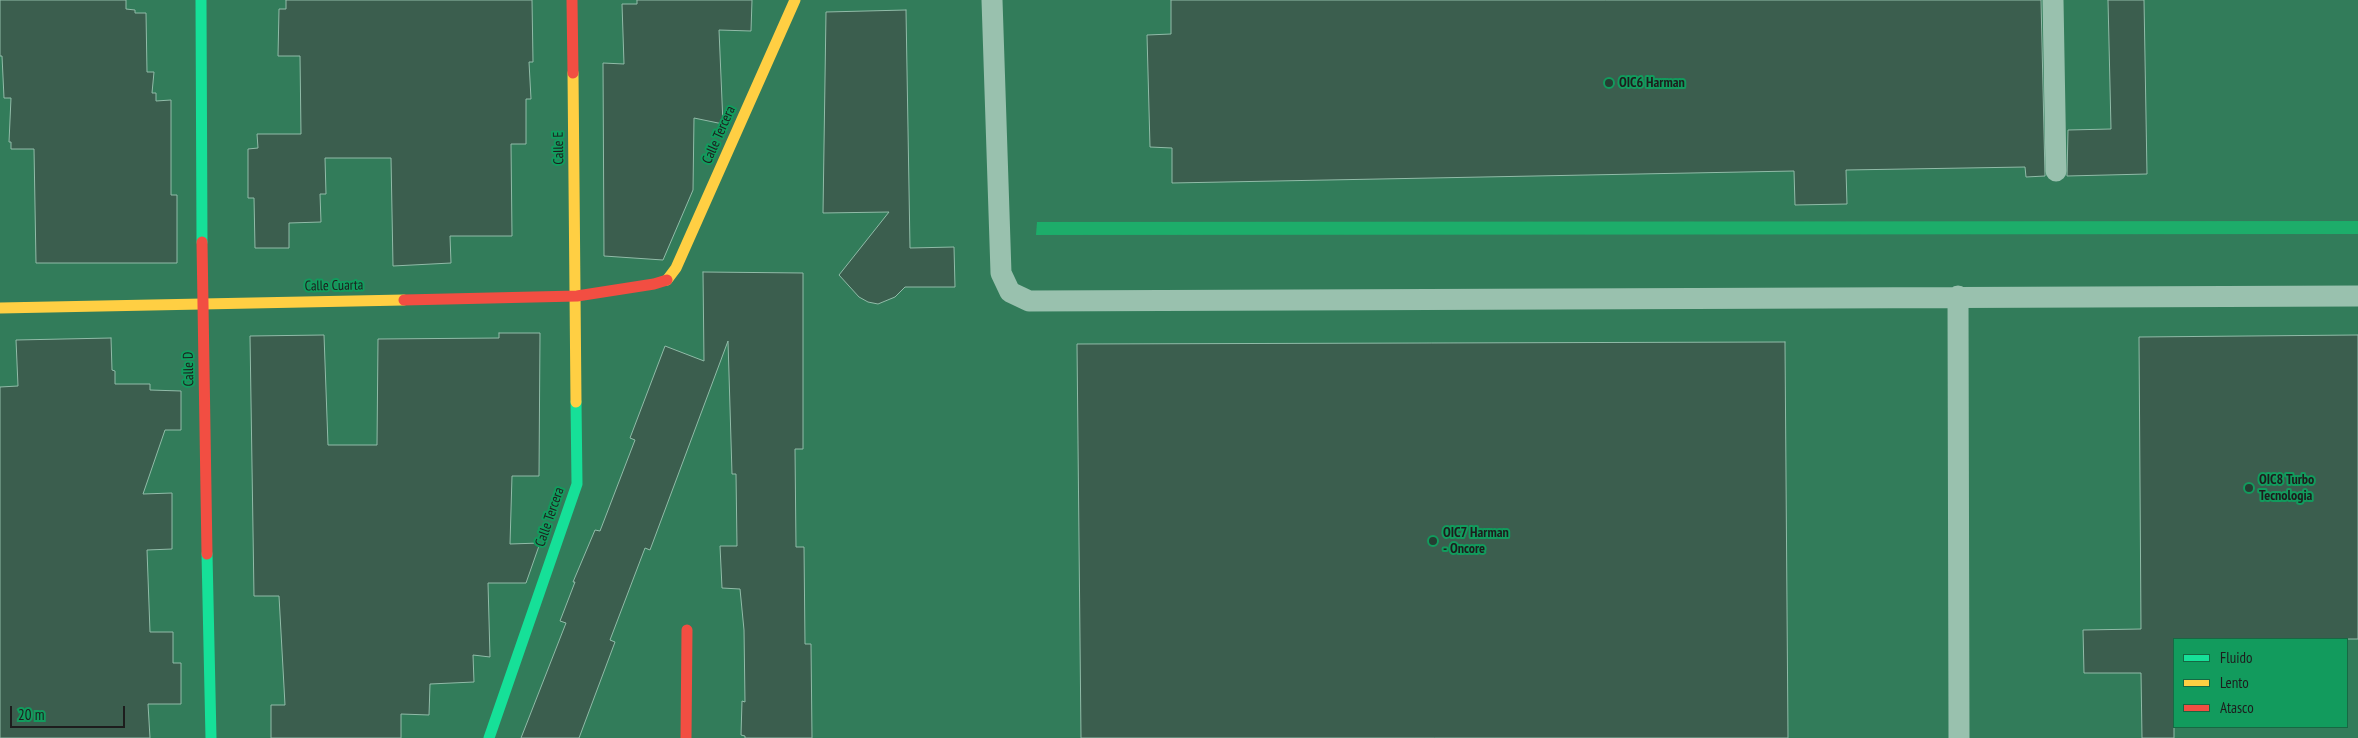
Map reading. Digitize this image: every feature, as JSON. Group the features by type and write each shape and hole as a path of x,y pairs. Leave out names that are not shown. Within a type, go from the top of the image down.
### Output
{"street":[{"name":"Calle D","path":"201,0 202,304 211,738"},
{"name":"Calle E","path":"572,0 576,296"},
{"name":"Calle Tercera","path":"667,280 676,268 795,0"},
{"name":"Calle Cuarta","path":"0,308 576,296 654,284 667,280"},
{"name":"Calle Tercera","path":"489,738 578,484 576,296"},
{"path":"686,738 687,630"}],"lane":[{"path":"992,0 1001,273 1010,292 1029,301 1958,296 2358,296"},
{"path":"2053,0 2056,171"},
{"path":"1958,296 1959,738"}],"green space":[{"path":"2358,221 2358,234 1036,235 1037,222"}],"building":[{"path":"0,0 126,0 126,9 135,10 135,13 146,13 147,72 154,72 152,93 156,93 156,101 171,100 171,195 177,195 177,263 36,263 34,149 11,149 11,142 9,142 11,98 4,98 2,56 0,56"},
{"path":"286,0 532,0 533,62 529,62 531,99 526,99 526,144 511,144 512,236 450,236 451,263 393,266 391,158 325,158 326,194 320,194 321,222 289,223 289,248 255,248 254,198 248,198 248,149 258,148 257,134 301,134 300,56 278,56 279,9 286,9"},
{"path":"637,0 752,0 751,31 719,30 723,124 694,118 693,190 663,260 604,256 603,63 624,64 622,4 637,4"},
{"name":"OIC6 Harman","path":"1171,0 2041,0 2045,176 2026,177 2025,167 1846,170 1847,204 1795,205 1794,171 1172,183 1172,148 1150,147 1147,35 1171,34"},
{"path":"2108,0 2144,0 2147,174 2067,176 2068,130 2111,129"},
{"path":"906,10 910,248 954,247 955,287 905,287 895,297 878,304 868,302 859,297 839,275 889,212 823,213 826,12"},
{"path":"703,272 803,273 803,449 795,449 796,547 804,547 805,644 811,644 812,738 745,738 745,736 741,735 742,701 745,702 744,630 740,589 722,588 720,546 737,546 736,474 732,474 728,341 650,550 645,548 610,640 615,642 579,738 521,738 566,623 560,621 575,582 573,582 595,530 600,531 635,440 630,438 665,346 704,361"},
{"path":"499,333 540,333 539,476 512,476 510,544 540,543 526,583 488,583 490,657 473,655 474,682 430,684 429,715 401,714 401,738 271,738 271,705 285,705 279,596 254,596 250,336 324,335 328,445 377,445 378,339 499,338"},
{"name":"OIC8 Turbo Tecnologia","path":"2358,335 2358,639 2173,638 2174,738 2142,738 2141,673 2084,673 2083,630 2141,629 2139,337"},
{"path":"111,338 112,370 115,371 115,384 150,384 150,390 181,391 181,430 165,430 143,494 172,493 172,549 147,550 150,632 173,632 173,663 181,663 181,704 148,704 150,738 0,738 0,387 18,386 16,340"},
{"name":"OIC7 Harman - Oncore","path":"1785,342 1788,738 1081,738 1077,344"}],"traffic: fast":[{"path":"201,0 202,242"},
{"path":"489,738 577,484 576,402"},
{"path":"207,554 211,738"}],"traffic: slow":[{"path":"667,280 676,268 795,0"},
{"path":"573,73 576,402"},
{"path":"0,308 404,300"}],"traffic: jam":[{"path":"572,0 573,73"},
{"path":"202,242 207,554"},
{"path":"404,300 577,296 654,284 667,280"},
{"path":"686,738 687,630"}],"place":[{"name":"OIC6 Harman","path":"1609,83"},
{"name":"OIC8 Turbo Tecnologia","path":"2249,488"},
{"name":"OIC7 Harman - Oncore","path":"1433,541"}]}
